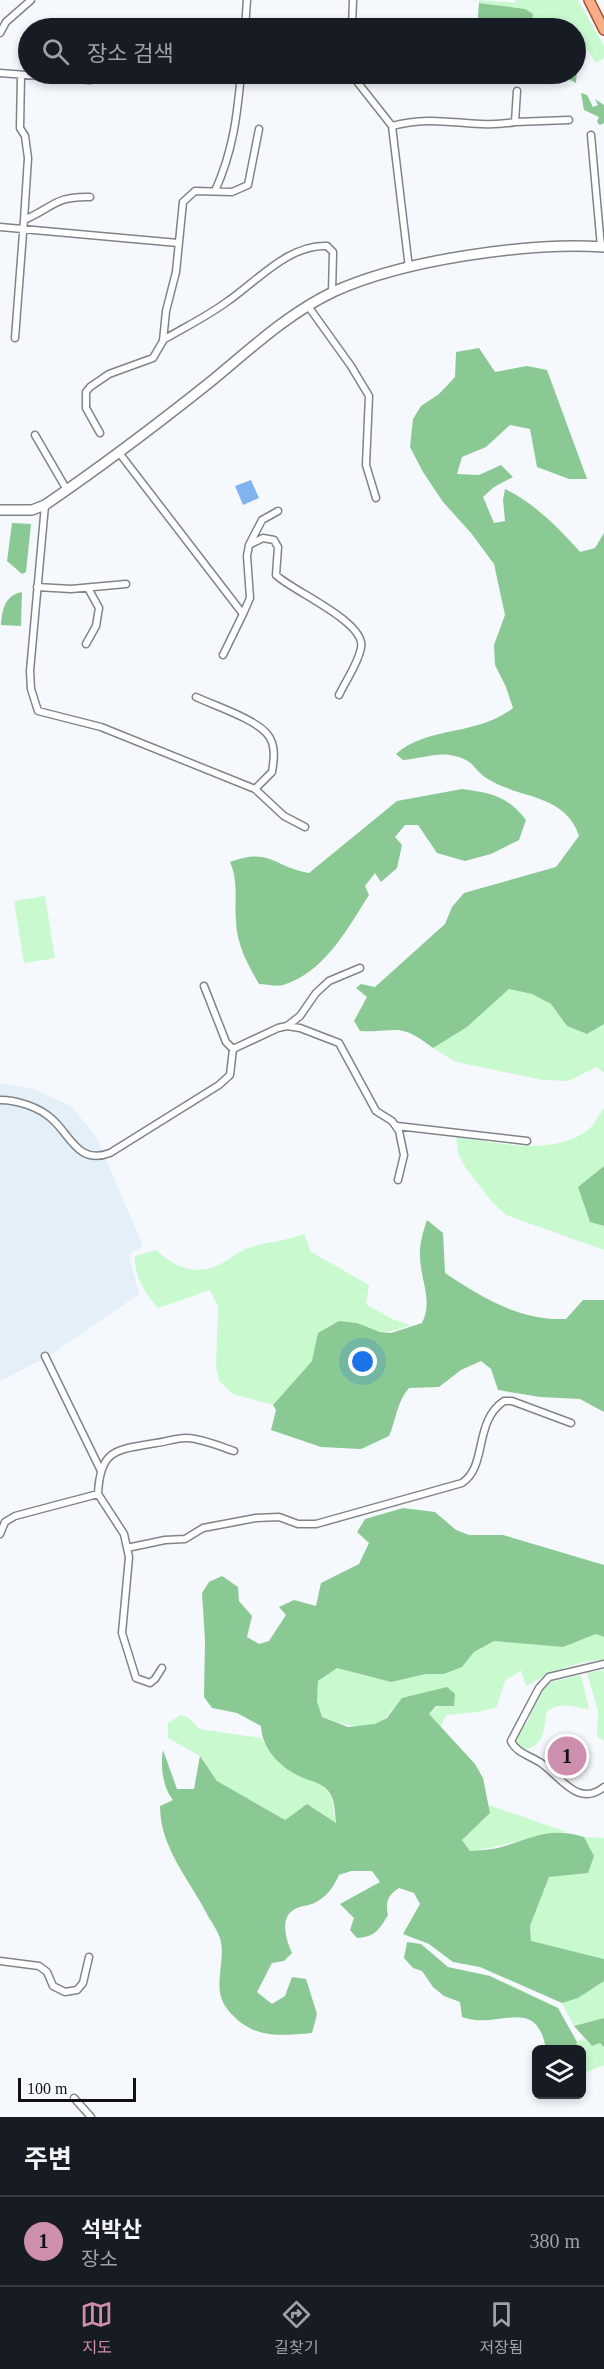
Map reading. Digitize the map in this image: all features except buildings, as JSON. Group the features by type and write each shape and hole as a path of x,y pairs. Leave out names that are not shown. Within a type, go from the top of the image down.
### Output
{"main road":[{"path":"589,0 604,30"}],"street":[{"path":"0,33 6,22 31,0"},
{"path":"246,18 247,0"},
{"path":"352,18 353,0"},
{"path":"0,73 18,75"},
{"path":"15,338 28,158 25,136 20,128 21,84"},
{"path":"215,191 229,161 237,120 240,84"},
{"path":"359,84 392,126 409,268"},
{"path":"515,122 517,91"},
{"path":"392,126 426,119 465,121 480,126 569,120"},
{"path":"100,433 86,408 86,392 109,374 153,358 159,353 164,340 166,311 176,272 183,202 195,191 232,192 248,185 259,129"},
{"path":"0,510 32,510 45,505 120,454 292,316 332,292 363,280 409,268 471,256 536,248 602,247 601,189 591,135"},
{"path":"24,220 45,211 59,199 90,197"},
{"path":"0,227 178,243"},
{"path":"164,340 227,302 269,270 307,247 327,246 333,252 332,292"},
{"path":"308,306 351,366 369,396 366,465 376,498"},
{"path":"35,435 68,489"},
{"path":"120,454 243,614"},
{"path":"45,505 30,671 31,689 38,711 101,727 255,789 284,816 304,827"},
{"path":"223,655 250,598 247,556 249,545 262,520 278,511"},
{"path":"249,545 263,538 274,540 278,547 276,571 279,578 316,601 349,625 359,636 361,649 339,695"},
{"path":"37,587 88,588 126,584"},
{"path":"86,644 96,626 99,608 88,588"},
{"path":"196,697 258,726 268,735 273,747 272,772 255,789"},
{"path":"287,1026 329,981 360,968"},
{"path":"204,986 226,1042 233,1049"},
{"path":"233,1049 278,1028 287,1026 300,1028 339,1043 376,1111 397,1126 527,1141"},
{"path":"0,1100 28,1105 51,1118 76,1147 90,1156 98,1157 110,1153 219,1085 230,1075 233,1049"},
{"path":"397,1126 403,1142 404,1155 398,1180"},
{"path":"45,1356 101,1471 98,1494 116,1519 127,1548 129,1557 122,1633 136,1678 150,1683 162,1668"},
{"path":"127,1548 165,1539 185,1539 203,1528 256,1518 279,1517 298,1524 316,1524 462,1483 473,1472 489,1415 504,1401 512,1401 571,1423"},
{"path":"101,1471 114,1452 181,1437 234,1451"},
{"path":"0,1534 5,1522 15,1516 98,1494"},
{"path":"604,1664 549,1677 539,1688 511,1741 521,1752 542,1764 571,1790 585,1795 597,1793 604,1787"},
{"path":"0,1961 39,1966 47,1972 53,1986 65,1992 76,1990 83,1983 89,1957"},
{"path":"74,2098 91,2117"}],"shaded area":[{"path":"0,1083 31,1088 71,1106 96,1136 143,1246 129,1255 139,1294 49,1356 0,1381"}],"green space":[{"path":"479,0 515,3 516,0 578,0 604,46 604,58 596,63 586,48 586,18 531,18 525,9 479,3"},
{"path":"479,3 525,9 533,14 532,18 478,18"},
{"path":"581,93 587,95 593,107 598,105 595,99 604,105 604,123 600,125 597,122 599,117 584,110"},
{"path":"479,348 495,372 527,366 547,370 587,479 569,479 537,467 530,429 510,425 486,447 462,457 457,474 479,475 501,465 513,477 494,487 483,497 494,523 505,521 503,500 505,489 546,517 580,552 595,548 604,533 604,1024 587,1034 567,1026 551,1004 532,994 509,989 467,1027 433,1048 405,1031 360,1031 354,1021 367,997 356,988 361,984 375,987 445,924 452,907 464,893 556,867 579,836 573,822 564,812 541,799 488,779 465,759 450,755 433,755 403,760 396,754 422,739 484,723 513,708 495,665 494,645 505,615 494,564 471,533 443,502 410,447 413,419 421,406 439,394 455,377 456,352"},
{"path":"12,523 31,524 26,572 22,574 7,561"},
{"path":"22,592 21,626 1,625 2,614 8,600"},
{"path":"462,789 498,797 519,812 526,820 519,840 491,854 465,861 437,853 418,825 405,825 395,837 402,845 397,868 381,882 375,873 365,886 369,895 334,948 323,960 311,971 283,985 259,984 238,939 235,884 230,862 244,858 264,857 309,873 397,801"},
{"path":"45,896 55,958 24,963 14,901"},
{"path":"509,989 532,994 551,1004 567,1026 587,1034 604,1024 604,1073 597,1067 568,1081 543,1080 456,1062 433,1048 467,1027"},
{"path":"604,1108 604,1166 578,1187 590,1222 604,1226 604,1250 506,1215 492,1202 465,1167 458,1153 456,1137 521,1146 554,1144 569,1140 587,1131"},
{"path":"604,1166 604,1226 590,1222 578,1187"},
{"path":"427,1220 443,1233 445,1273 503,1306 533,1316 566,1319 583,1300 604,1300 604,1412 580,1399 540,1397 498,1390 491,1369 481,1361 461,1370 439,1387 409,1388 399,1405 389,1436 361,1449 321,1447 271,1430 276,1410 273,1405 312,1361 318,1333 339,1321 357,1323 380,1332 391,1333 422,1323 426,1299 420,1253"},
{"path":"304,1234 311,1252 369,1285 366,1304 392,1319 410,1325 383,1332 357,1323 312,1361 273,1405 233,1394 219,1381 216,1367 218,1307 210,1290 158,1308 141,1284 136,1271 135,1256 156,1250 179,1266 195,1270 204,1269 222,1263 253,1246"},
{"path":"403,1508 435,1512 456,1530 469,1535 503,1535 604,1565 604,1637 596,1634 563,1647 494,1641 474,1652 462,1667 444,1674 426,1674 391,1682 337,1668 318,1681 317,1701 322,1717 348,1727 375,1724 387,1718 402,1698 447,1687 455,1694 454,1706 436,1706 429,1714 475,1764 483,1778 490,1813 462,1840 470,1851 498,1848 550,1833 584,1837 594,1856 588,1873 549,1877 530,1926 531,1941 604,1959 604,1981 578,1998 562,2003 480,1967 453,1962 429,1944 403,1934 420,1904 414,1893 399,1888 388,1899 388,1915 379,1929 368,1936 357,1938 350,1930 354,1918 340,1904 380,1882 372,1871 351,1871 339,1875 322,1899 290,1913 285,1929 292,1953 284,1961 272,1963 257,1992 272,2004 285,1996 292,1977 306,1979 317,2014 312,2033 276,2035 256,2031 237,2019 223,2002 219,1984 222,1957 220,1938 178,1864 165,1836 160,1806 173,1800 163,1776 163,1750 177,1789 194,1789 200,1756 217,1781 285,1820 307,1804 336,1823 335,1809 331,1795 325,1787 292,1772 278,1762 268,1749 261,1726 237,1713 212,1708 204,1697 205,1640 202,1593 209,1582 222,1576 238,1587 239,1601 252,1616 247,1637 259,1644 269,1641 286,1615 279,1607 294,1600 316,1606 321,1583 359,1564 369,1543 357,1532 365,1519"},
{"path":"596,1634 604,1637 604,1660 563,1668 526,1686 521,1670 505,1681 497,1707 479,1712 446,1715 441,1727 429,1714 455,1694 391,1710 385,1718 369,1726 350,1725 322,1717 317,1701 318,1681 337,1668 391,1682 426,1674 444,1674 462,1667 474,1652 494,1641 563,1647"},
{"path":"604,1670 604,1741 597,1736 598,1711 587,1673"},
{"path":"581,1675 589,1709 567,1706 552,1708 547,1711 542,1735 537,1744 525,1750 518,1747 515,1736 528,1721 541,1689 550,1682"},
{"path":"181,1715 189,1718 199,1729 261,1738 272,1756 299,1776 320,1783 331,1796 336,1825 307,1804 285,1820 217,1781 200,1756 168,1738 168,1723"},
{"path":"488,1805 567,1832 542,1835 470,1851 462,1840 490,1813"},
{"path":"584,1837 604,1838 604,1959 531,1942 530,1926 549,1877 594,1856"},
{"path":"407,1942 421,1944 448,1967 490,1976 558,2008 577,2042 576,2045 545,2045 541,2032 534,2022 524,2018 475,2020 462,2017 460,2002 444,1996 433,1987 422,1971 413,1968 404,1958"},
{"path":"604,1981 604,2018 574,2026 562,2003 578,1998"},
{"path":"604,2018 604,2047 600,2043 592,2046 574,2026"},
{"path":"584,2039 592,2046 600,2043 604,2047 604,2065 586,2072 586,2045 576,2045 577,2042"}],"water":[{"path":"251,480 259,498 243,505 235,486"}],"place":[{"name":"석박산","path":"567,1756"}]}
